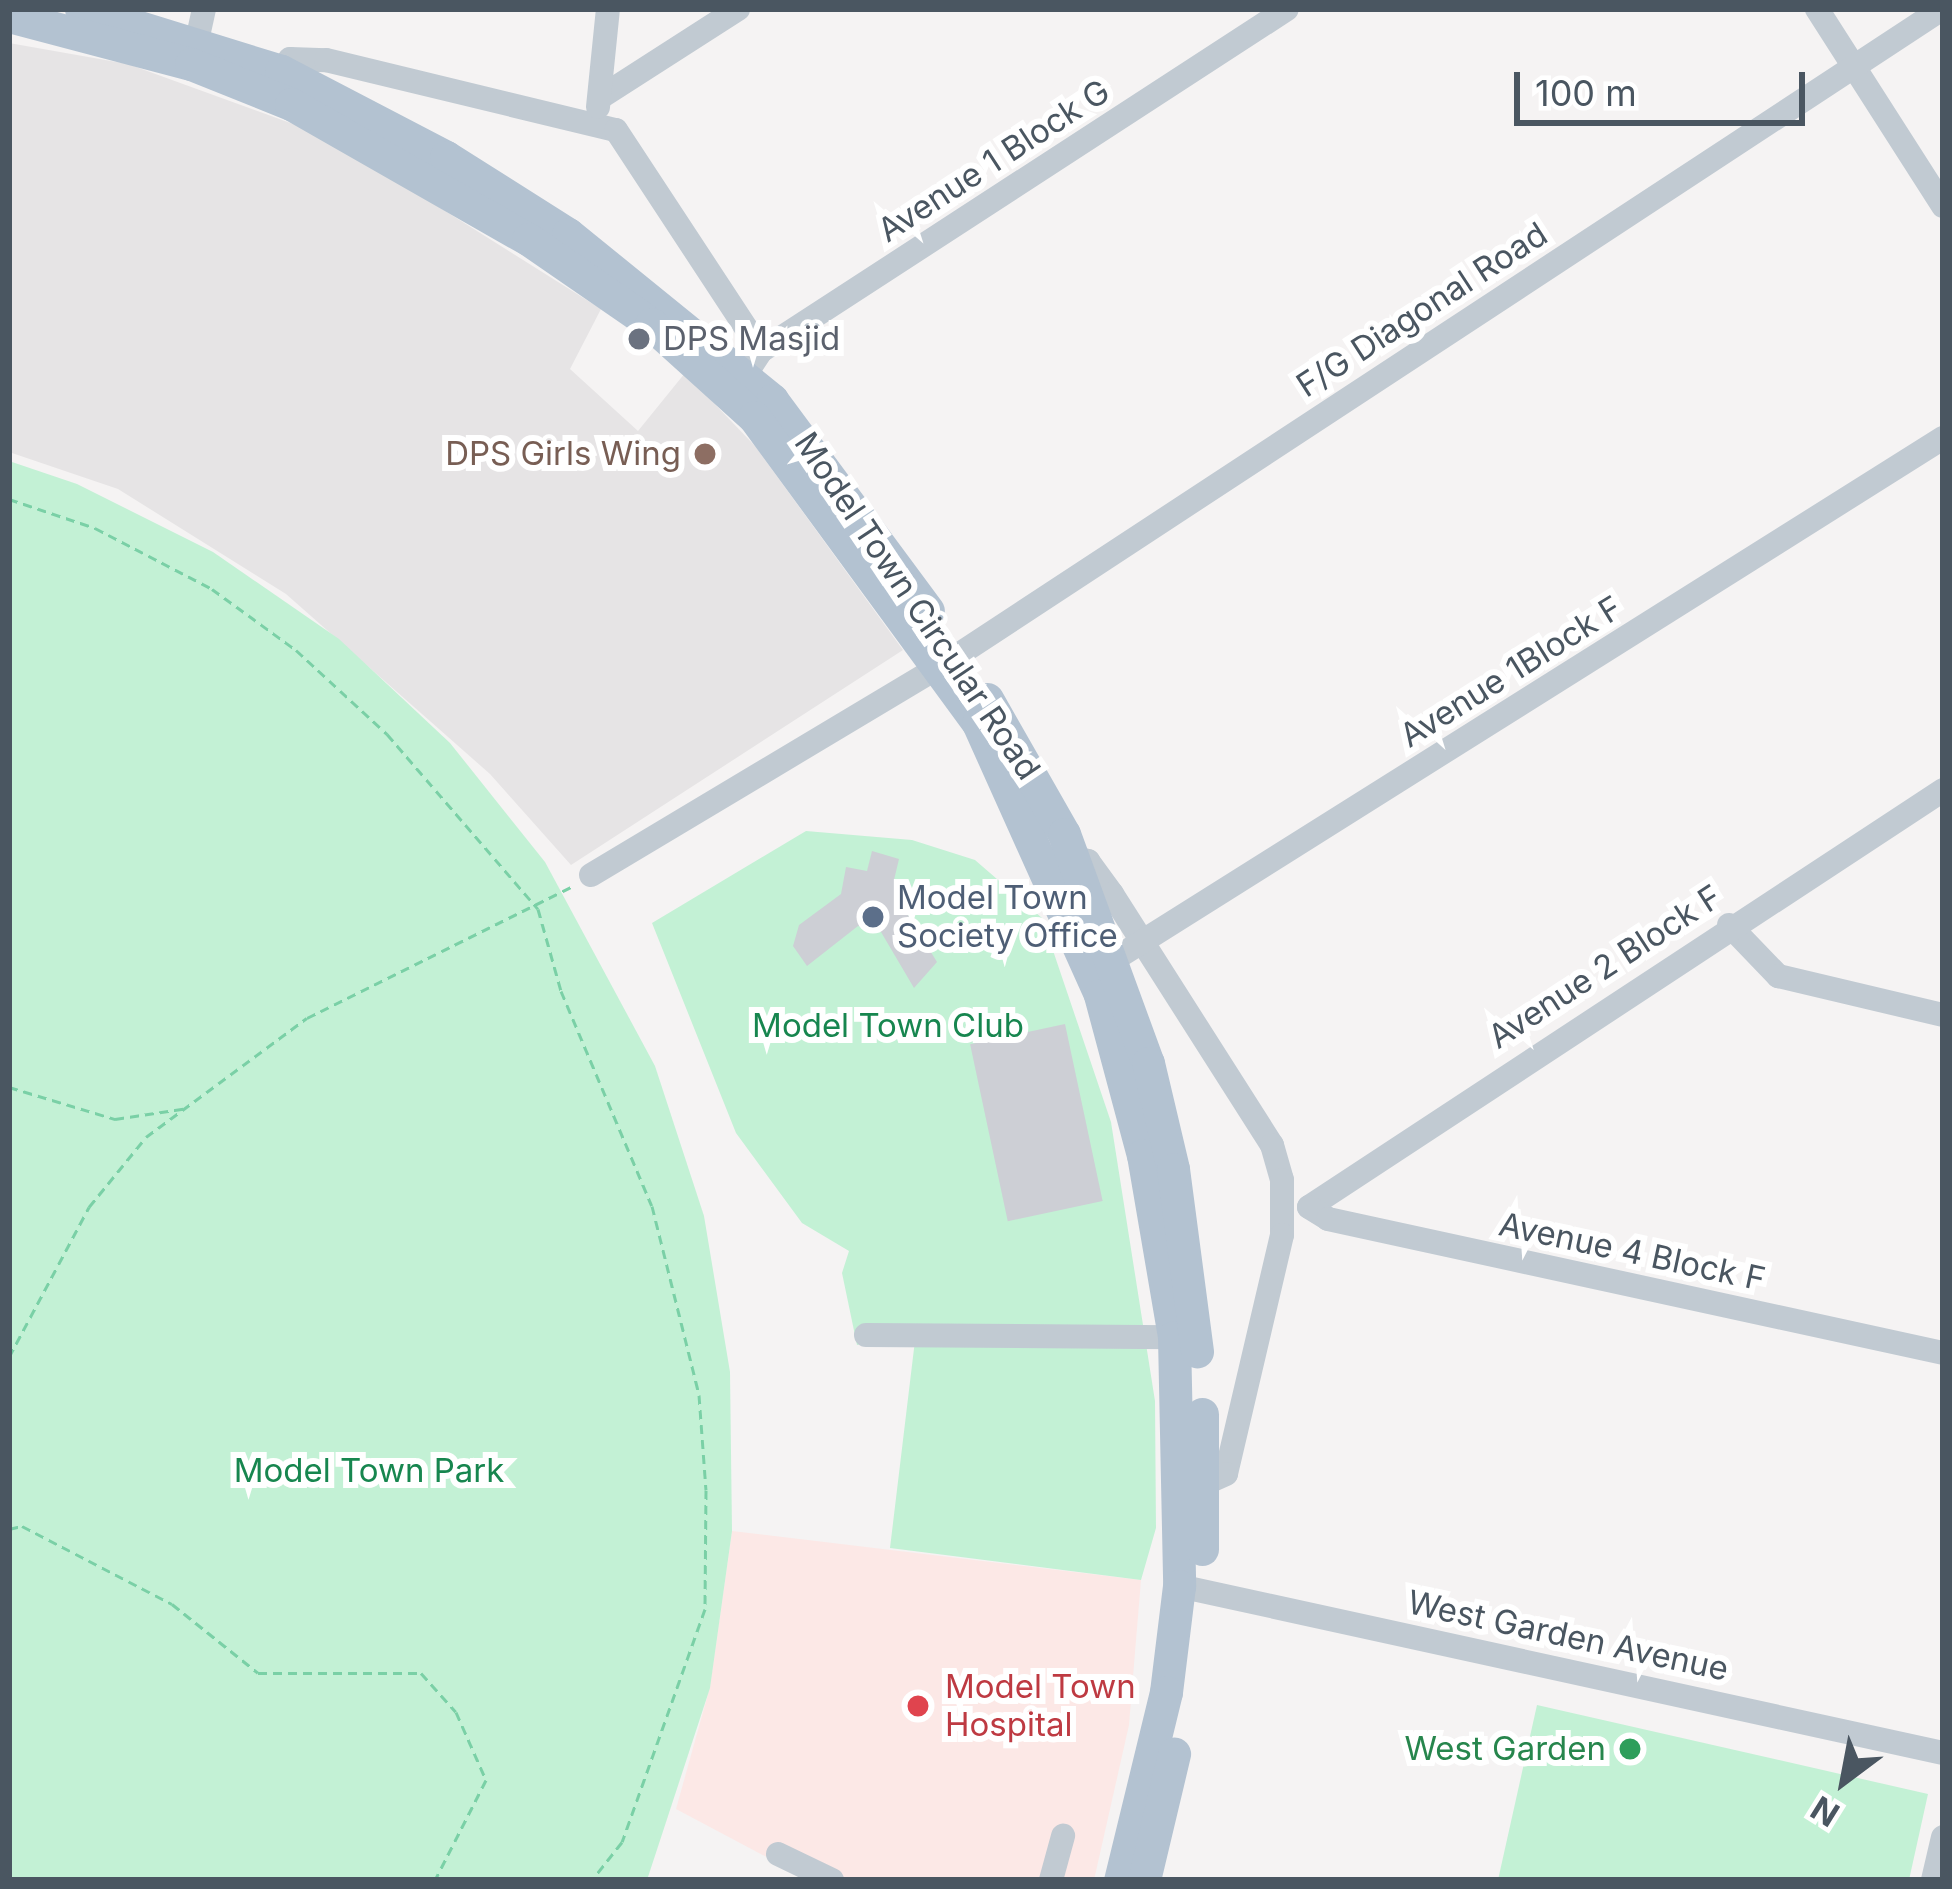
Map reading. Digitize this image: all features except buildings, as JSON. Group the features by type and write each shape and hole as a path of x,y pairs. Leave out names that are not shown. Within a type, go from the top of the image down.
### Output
{"main road":[{"name":"Model Town Circular Road","path":"81,9 194,53 376,147 528,239 651,324 747,374"},
{"name":"Model Town Circular Road","path":"9,16 281,71 435,151 568,234 747,374 807,442 948,659 1025,758 1121,1065 1174,1337 1190,1588 1185,1702 1144,1880"},
{"name":"Model Town Circular Road","path":"1060,859 1113,960 1148,1063 1177,1187 1206,1483 1190,1588 1120,1880"}],"street":[{"path":"194,53 205,9"},
{"path":"598,109 608,9"},
{"path":"598,109 738,9"},
{"name":"Avenue 1 Block G","path":"747,374 1287,9"},
{"path":"1817,9 1943,206"},
{"name":"F/G Diagonal Road","path":"592,875 948,659 1942,9"},
{"path":"281,71 290,59 326,60 598,109 623,136 747,374"},
{"name":"Avenue 1Block F","path":"1113,960 1943,438"},
{"name":"Avenue 2 Block F","path":"1298,1208 1943,790"},
{"path":"1060,859 1088,861 1144,943 1272,1145 1298,1208 1226,1474 1206,1483"},
{"path":"1729,925 1778,976 1943,1015"},
{"name":"Avenue 4 Block F","path":"1298,1208 1328,1220 1943,1353"},
{"path":"866,1334 1174,1337"},
{"name":"West Garden Avenue","path":"1190,1588 1943,1753"},
{"path":"1051,1880 1063,1836"},
{"path":"1933,1880 1943,1837"},
{"path":"778,1854 832,1880"}],"path":[{"path":"9,500 94,528 173,568 296,650 387,734 538,909 561,991 652,1206 699,1395 706,1490 705,1609 622,1842 592,1880"},
{"path":"9,1358 88,1207 146,1137 307,1018 538,909 592,875"},
{"path":"9,1087 115,1119 189,1108"},
{"path":"9,1528 22,1526 172,1604 258,1673 421,1673 456,1712 486,1780 435,1880"}],"shaded area":[{"path":"9,43 128,64 326,136 601,309 570,369 638,431 685,373 755,446 903,650 571,865 490,774 286,594 118,489 9,452"},
{"name":"Model Town Hospital","path":"732,1531 1141,1580 1129,1725 1094,1880 810,1880 676,1809 710,1687"}],"green space":[{"name":"Model Town Park","path":"9,461 77,484 213,552 339,639 450,743 545,862 655,1066 704,1216 730,1372 732,1531 710,1688 647,1880 9,1880"},
{"name":"Model Town Club","path":"806,831 912,840 975,860 1042,918 1111,1122 1155,1401 1156,1528 1141,1580 890,1548 916,1332 857,1345 842,1273 849,1251 802,1223 736,1133 652,923"},
{"name":"West Garden","path":"1537,1705 1928,1794 1909,1880 1498,1880"}],"place":[{"name":"DPS Masjid","path":"639,339"},
{"name":"DPS Girls Wing","path":"705,454"},
{"name":"Model Town Society Office","path":"873,917"},
{"name":"Model Town Hospital","path":"918,1706"},
{"name":"West Garden","path":"1630,1749"}]}
